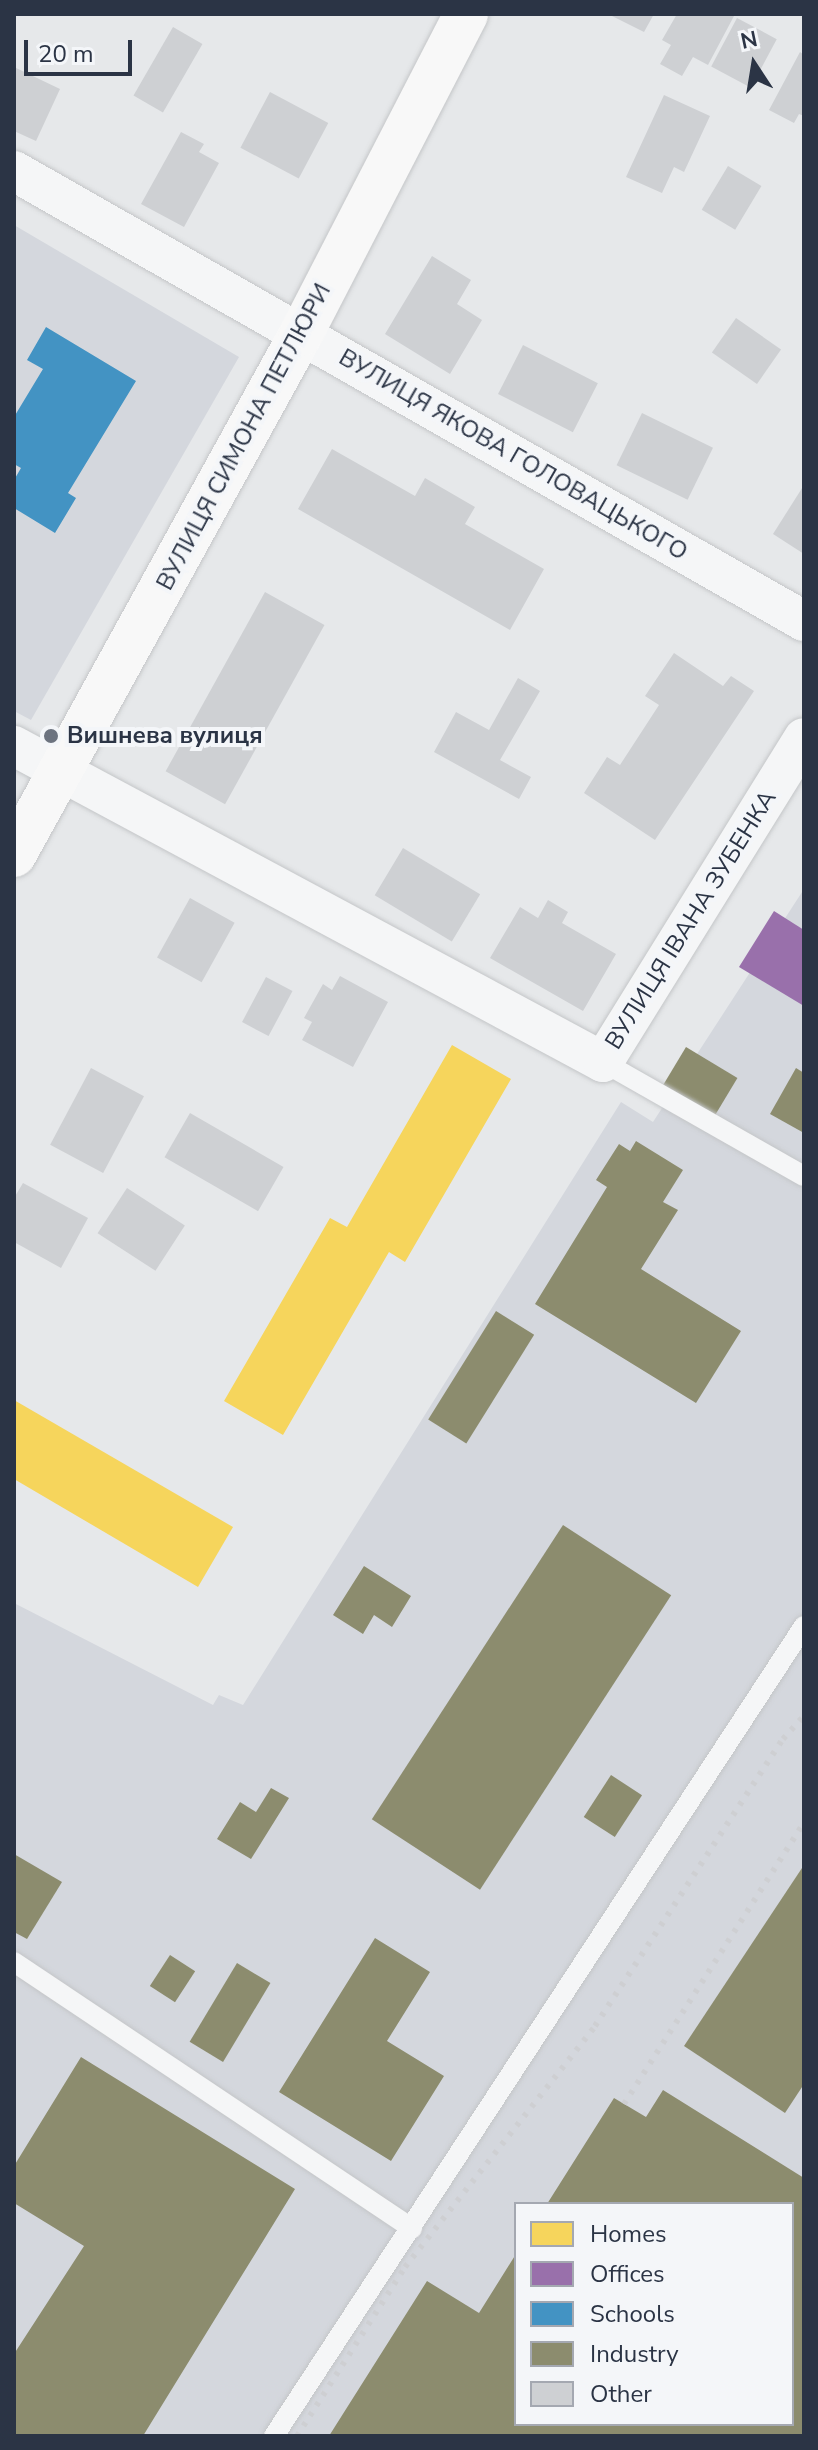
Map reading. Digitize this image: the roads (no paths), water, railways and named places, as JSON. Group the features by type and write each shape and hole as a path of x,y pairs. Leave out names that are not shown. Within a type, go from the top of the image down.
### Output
{"main road":[{"name":"ВУЛИЦЯ СИМОНА ПЕТЛЮРИ","path":"14,855 301,334 466,14"}],"street":[{"name":"ВУЛИЦЯ ЯКОВА ГОЛОВАЦЬКОГО","path":"14,171 804,621"},
{"name":"ВУЛИЦЯ ІВАНА ЗУБЕНКА","path":"603,1062 804,738"},
{"path":"14,746 603,1062"}],"lane":[{"path":"603,1062 804,1176"},
{"path":"274,2436 804,1626"},
{"path":"14,1962 412,2228"}],"railway":[{"path":"297,2436 405,2267 595,2026 783,1739 804,1716"},
{"path":"624,2104 804,1823"}],"place":[{"name":"Вишнева вулиця","path":"51,736"}]}
